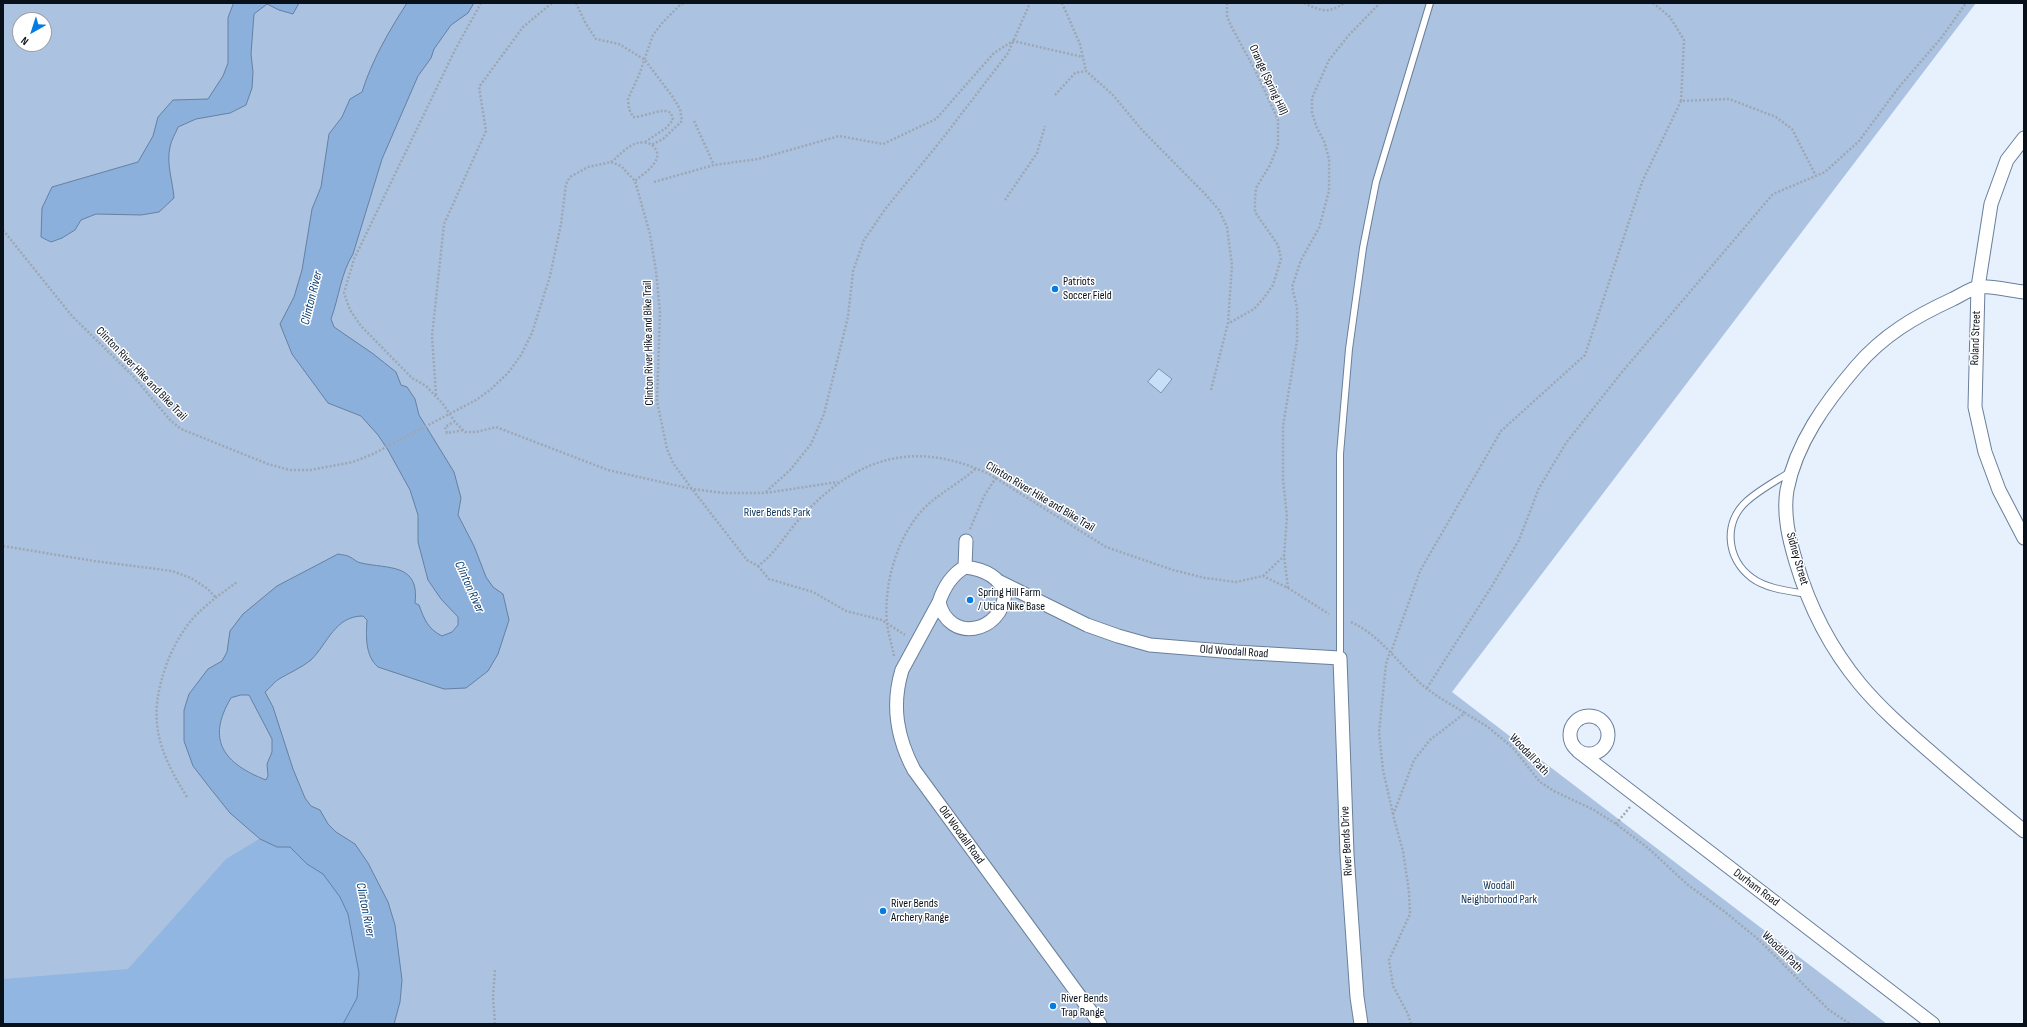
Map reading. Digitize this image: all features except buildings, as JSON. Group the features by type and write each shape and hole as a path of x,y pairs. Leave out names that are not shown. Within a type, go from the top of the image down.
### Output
{"street":[{"name":"Roland Street","path":"2024,138 2007,160 1991,204 1978,287 1975,407 1985,452 1999,490 2024,538"},
{"path":"1978,287 2024,292"},
{"name":"Sidney Street","path":"1978,287 1903,324 1863,358 1824,408 1809,433 1792,471 1787,491 1785,512 1790,542 1807,594 1830,640 1848,669 1870,696 1913,736 2024,831"},
{"path":"965,567 966,541"},
{"name":"Old Woodall Road","path":"1100,1024 914,770 906,756 897,721 896,695 902,670 939,602 950,578 957,571 965,567 983,571 998,581 1087,625 1150,645 1340,658"},
{"path":"926,626 939,621 951,622 968,629 985,626 997,614 1003,602 1005,593 998,581"},
{"path":"1003,602 1009,596 1020,591"},
{"path":"939,602 944,615 951,622"},
{"name":"River Bends Drive","path":"1340,658 1347,854 1357,997 1361,1024"},
{"path":"1604,769 1608,739 1606,727 1598,718 1592,715 1579,718 1574,722 1569,734 1573,747 1584,754 1596,753 1605,745 1608,739"},
{"name":"Durham Road","path":"1578,751 1604,769 1613,779 1933,1024"}],"lane":[{"path":"1340,658 1340,454 1349,349 1362,248 1376,182 1430,3"},
{"path":"1792,471 1746,501 1734,518 1729,541 1738,562 1752,578 1778,589 1807,594"}],"path":[{"path":"464,430 455,421 436,396 426,386 412,378 361,326 350,310 344,293 354,259 374,216 455,50 481,3"},
{"path":"436,396 432,336 444,224 468,167 486,131 479,87 523,27 552,3"},
{"path":"576,3 586,24 596,39 619,44 645,60 680,109 682,121 668,135 651,145"},
{"path":"611,162 636,143 645,142 666,128 673,120 671,113 666,110 643,117 633,117 629,110 628,99 645,60 653,35 680,4 685,3"},
{"path":"765,492 791,469 812,444 824,414 848,317 853,271 864,240 886,208 943,138 1008,53 1030,3"},
{"path":"1062,3 1080,44 1086,71 1113,95 1142,130 1219,210 1227,227 1232,266 1228,323 1211,390"},
{"name":"Orange (Spring Hill)","path":"1227,3 1227,16 1230,26 1255,70 1278,120 1278,145 1270,165 1256,188 1255,212 1278,245 1281,259 1273,285 1254,309 1228,323"},
{"path":"1304,3 1324,11 1334,10 1344,3"},
{"path":"1288,588 1284,556 1287,517 1283,480 1284,426 1297,341 1297,307 1292,287 1301,260 1319,228 1329,191 1329,159 1324,141 1317,128 1312,113 1312,98 1329,60 1349,35 1380,3"},
{"path":"1411,1024 1408,1014 1394,986 1389,960 1410,914 1410,892 1403,851 1383,770 1379,732 1386,664 1420,571 1501,431 1585,355 1642,182 1681,101 1684,40 1670,17 1653,3"},
{"path":"1427,688 1515,547 1539,488 1566,443 1622,372 1773,194 1824,172 1859,141 1899,87 1942,37 1966,3"},
{"path":"654,182 714,165 758,159 839,136 883,144 936,118 994,53 1014,40 1083,57"},
{"path":"1055,95 1075,73 1086,71"},
{"path":"1681,101 1729,100 1776,117 1792,129 1816,176"},
{"path":"694,121 714,165"},
{"path":"1005,200 1037,153 1045,126"},
{"path":"635,181 657,161 657,155 651,145 645,142"},
{"name":"Clinton River Hike and Bike Trail","path":"3,230 72,316 133,376 171,421 181,430 268,464 290,470 310,470 353,462 373,454 450,414 490,390 508,373 521,355 532,333 550,276 561,224 566,184 570,177 588,167 611,162 621,166 635,181 650,234 656,271 660,313 657,401 663,433 673,463 747,560 758,566 766,561 801,517 838,482 868,465 904,457 949,460 976,468 1106,547 1173,570 1205,578 1236,582 1263,576"},
{"path":"455,421 445,427 447,433 464,430 476,432 496,427 608,470 692,489 724,493 765,492 838,482"},
{"path":"995,466 1006,474"},
{"path":"902,670 898,668 896,662 887,623 889,574 905,536 922,509 947,488 972,473 976,468"},
{"path":"966,541 975,514 1001,470"},
{"path":"3,546 172,572 191,578 208,589 216,598"},
{"path":"1284,556 1263,576 1288,588 1324,612"},
{"path":"758,566 769,579 812,592 846,611 882,620 917,642"},
{"path":"187,797 173,775 163,751 157,728 156,702 170,655 181,635 194,617 237,582"},
{"name":"Woodall Path","path":"1351,622 1374,636 1418,681 1438,698 1488,727 1513,748 1540,782 1554,792 1594,810 1616,824 1648,848 1688,885 1725,912 1759,940 1829,1010 1850,1024"},
{"path":"1394,815 1414,760 1430,740 1465,713"},
{"path":"1616,824 1633,803"},
{"path":"495,970 493,996 495,1024"}],"green space":[{"name":"River Bends Park","path":"3,3 1976,3 1452,692 1887,1024 3,1024"}],"shaded area":[{"path":"284,824 362,898 370,1024 3,1024 3,979 128,969 226,859"}],"water":[{"path":"234,3 299,3 293,14 279,10 267,4 254,14 251,54 253,72 252,88 246,105 230,113 196,119 178,127 171,142 169,153 169,166 174,198 159,212 141,215 96,214 81,220 75,230 62,238 51,242 41,237 42,208 52,187 138,162 153,136 158,117 173,100 208,99 223,76 228,63 228,18"},
{"name":"Clinton River","path":"407,3 474,3 468,13 451,25 434,49 431,58 418,76 382,159 353,254 343,277 331,319 334,327 372,353 396,372 401,385 407,387 415,399 419,415 454,472 461,498 458,515 474,546 486,577 493,587 503,594 509,620 498,654 488,671 466,688 444,689 378,667 369,652 367,645 367,620 363,616 345,620 333,632 311,660 277,680 265,692 273,707 293,769 305,798 311,806 320,810 328,824 336,832 355,844 368,863 388,902 395,925 402,980 400,1002 394,1024 343,1024 357,998 359,973 348,914 340,897 323,874 307,864 290,847 277,847 260,839 230,813 193,766 184,741 184,710 189,694 208,669 222,661 227,652 230,631 243,614 277,586 338,554 349,556 359,563 400,570 407,574 412,581 415,590 415,603 419,605 425,619 433,630 442,636 452,632 458,625 458,617 441,599 428,580 418,542 418,515 410,490 388,450 378,435 361,416 328,403 292,354 280,324 294,297 302,270 312,209 321,187 329,134 342,117 350,99 362,92 376,57 387,35","holes":["241,695 249,695 272,739 272,752 267,764 268,776 266,780 252,774 230,758 223,749 220,739 220,727 223,713 231,698"]}],"place":[{"name":"Patriots Soccer Field","path":"1055,289"},
{"name":"Spring Hill Farm / Utica Nike Base","path":"970,600"},
{"name":"River Bends Archery Range","path":"883,911"},
{"name":"River Bends Trap Range","path":"1053,1006"}],"park label":[{"name":"Woodall Neighborhood Park","path":"1499,893"}]}
